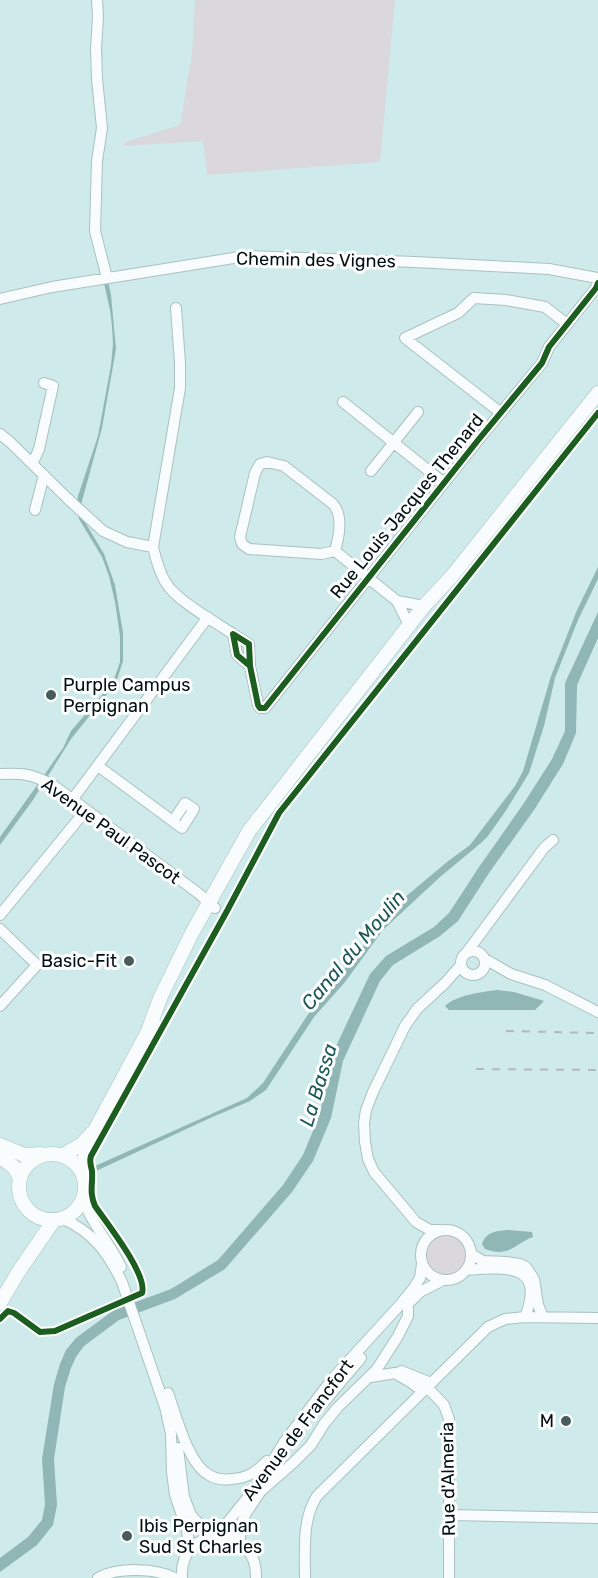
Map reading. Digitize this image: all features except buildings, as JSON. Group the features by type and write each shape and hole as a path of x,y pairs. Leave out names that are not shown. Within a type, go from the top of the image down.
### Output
{"main road":[{"path":"82,1171 95,1130 212,905 286,786 424,606 452,576 598,393"},
{"path":"380,664 430,609 452,576"},
{"path":"63,1155 82,1144 95,1130"},
{"path":"0,1145 24,1155 53,1153 63,1155 74,1161 82,1171 86,1185 83,1200 75,1211 59,1220 20,1271 0,1303"},
{"path":"44,1154 33,1159 24,1167 18,1189 26,1208 34,1215 44,1220 59,1220"},
{"path":"0,1157 14,1167 20,1178"},
{"path":"20,1271 36,1238 34,1215"}],"street":[{"path":"97,0 97,79 102,128 97,161 95,231 107,278"},
{"name":"Chemin des Vignes","path":"0,298 52,287 246,256 538,268 598,281"},
{"name":"Rue Louis Jacques Thenard","path":"153,547 157,564 166,584 187,604 249,644 250,666 258,705 260,708 266,708 542,363 549,347 596,288 598,281"},
{"path":"501,413 405,338 458,313 474,298 506,300 545,307 567,324"},
{"path":"0,434 103,531 127,542 153,547 180,388 176,308"},
{"path":"30,462 35,458 39,448 53,386 44,383"},
{"path":"344,402 444,483"},
{"path":"370,471 418,412"},
{"path":"267,462 284,466 338,509 335,551 321,554 249,549 242,544 240,537 255,472 260,464 267,462"},
{"path":"35,510 44,475"},
{"path":"335,551 397,601 409,626"},
{"path":"397,601 424,606"},
{"path":"72,800 208,617"},
{"path":"98,766 173,821"},
{"name":"Avenue Paul Pascot","path":"0,774 34,775 52,785 212,905"},
{"path":"0,915 86,810"},
{"path":"511,974 475,974 464,971 461,965 462,957 544,848 554,840"},
{"path":"445,983 475,974 485,967 482,937 485,927"},
{"path":"0,929 37,965 0,1006"},
{"path":"467,952 476,951 511,974 545,985 598,1012"},
{"path":"416,1222 430,1230 450,1230 462,1235 469,1244 471,1254 466,1270 456,1278 443,1280 430,1275 422,1264 421,1234 416,1222 374,1172 365,1142 364,1123 366,1110 405,1026 427,998 461,965"},
{"path":"584,1003 598,1006"},
{"path":"83,1200 89,1215 115,1254 138,1319 171,1434 175,1495 187,1530 190,1550 184,1561 182,1578"},
{"path":"59,1220 76,1224 99,1244 114,1265 130,1296"},
{"path":"422,1245 439,1230"},
{"path":"471,1254 483,1261 506,1262 526,1267 534,1279 538,1305 543,1317"},
{"name":"Avenue de Francfort","path":"190,1550 199,1542 212,1537 228,1522 259,1483 285,1441 333,1378 399,1306 420,1278 422,1264"},
{"path":"466,1270 511,1269 522,1273 531,1285 530,1304 525,1317"},
{"name":"Avenue de Francfort","path":"240,1543 240,1527 246,1513 320,1406 408,1303 420,1292 443,1280"},
{"path":"261,1491 293,1463 310,1445 338,1407 374,1373 408,1316 408,1303"},
{"path":"305,1578 306,1524 310,1506 317,1496 489,1327 505,1319 525,1317 596,1319"},
{"path":"138,1319 189,1452 197,1465 209,1475 224,1480 252,1475 266,1462 320,1395"},
{"path":"374,1373 393,1368 427,1387"},
{"name":"Rue d'Almeria","path":"427,1387 444,1405 449,1419 449,1578"},
{"path":"168,1394 177,1437 184,1497 191,1515 212,1537 227,1537 248,1549 256,1567 256,1577"},
{"path":"450,1519 598,1518"},
{"path":"159,1572 184,1561"},
{"path":"98,1578 119,1571 159,1572 175,1578"}],"shaded area":[{"path":"195,0 395,0 380,162 207,175 203,141 123,146 125,142 180,125 192,53"},
{"path":"446,1234 461,1240 467,1255 461,1270 446,1276 431,1270 425,1255 431,1240"}],"water":[{"path":"108,281 116,349 102,428 79,512 104,554 115,585 123,633 123,661 116,683 71,739 33,800 0,845 0,837 63,748 71,731 113,682 120,662 120,636 109,576 102,557 76,510 78,496 98,436 111,365 112,326 104,283"},
{"path":"598,567 598,579 578,620 555,678 544,726 529,773 488,836 383,930 345,982 314,1017 266,1090 250,1101 96,1171 95,1166 247,1098 263,1083 309,1013 390,913 404,898 470,845 515,786 523,771 551,676 577,610"},
{"path":"598,612 598,638 577,685 576,733 563,764 458,921 440,936 393,965 380,981 343,1061 331,1118 313,1161 292,1192 225,1269 175,1299 119,1320 84,1346 76,1357 65,1387 54,1459 57,1505 53,1525 37,1545 0,1572 0,1558 28,1537 42,1520 45,1504 42,1459 54,1384 66,1350 76,1338 114,1310 171,1289 218,1260 283,1185 303,1155 320,1114 331,1057 370,974 386,956 434,927 449,913 552,759 565,731 565,683"},
{"path":"497,990 514,992 544,1001 535,1010 449,1010 445,1006 462,997"},
{"path":"507,1230 532,1232 533,1237 506,1251 485,1249 482,1244 486,1237 495,1232"}],"railway":[{"path":"506,1031 598,1033"},
{"path":"476,1069 598,1070"}],"cycle path":[{"path":"250,666 237,655 233,634 249,644 250,666 258,705 260,708 265,708 542,363 549,347 598,283"},
{"path":"0,1319 8,1311 40,1332 55,1331 142,1293 139,1274 133,1262 93,1201 91,1156 279,813 598,413"}],"place":[{"name":"Purple Campus Perpignan","path":"51,695"},
{"name":"Basic-Fit","path":"129,961"},
{"name":"M","path":"566,1421"},
{"name":"Ibis Perpignan Sud St Charles","path":"127,1536"}],"water label":[{"name":"Canal du Moulin","path":"353,950"},
{"name":"La Bassa","path":"318,1085"}]}
